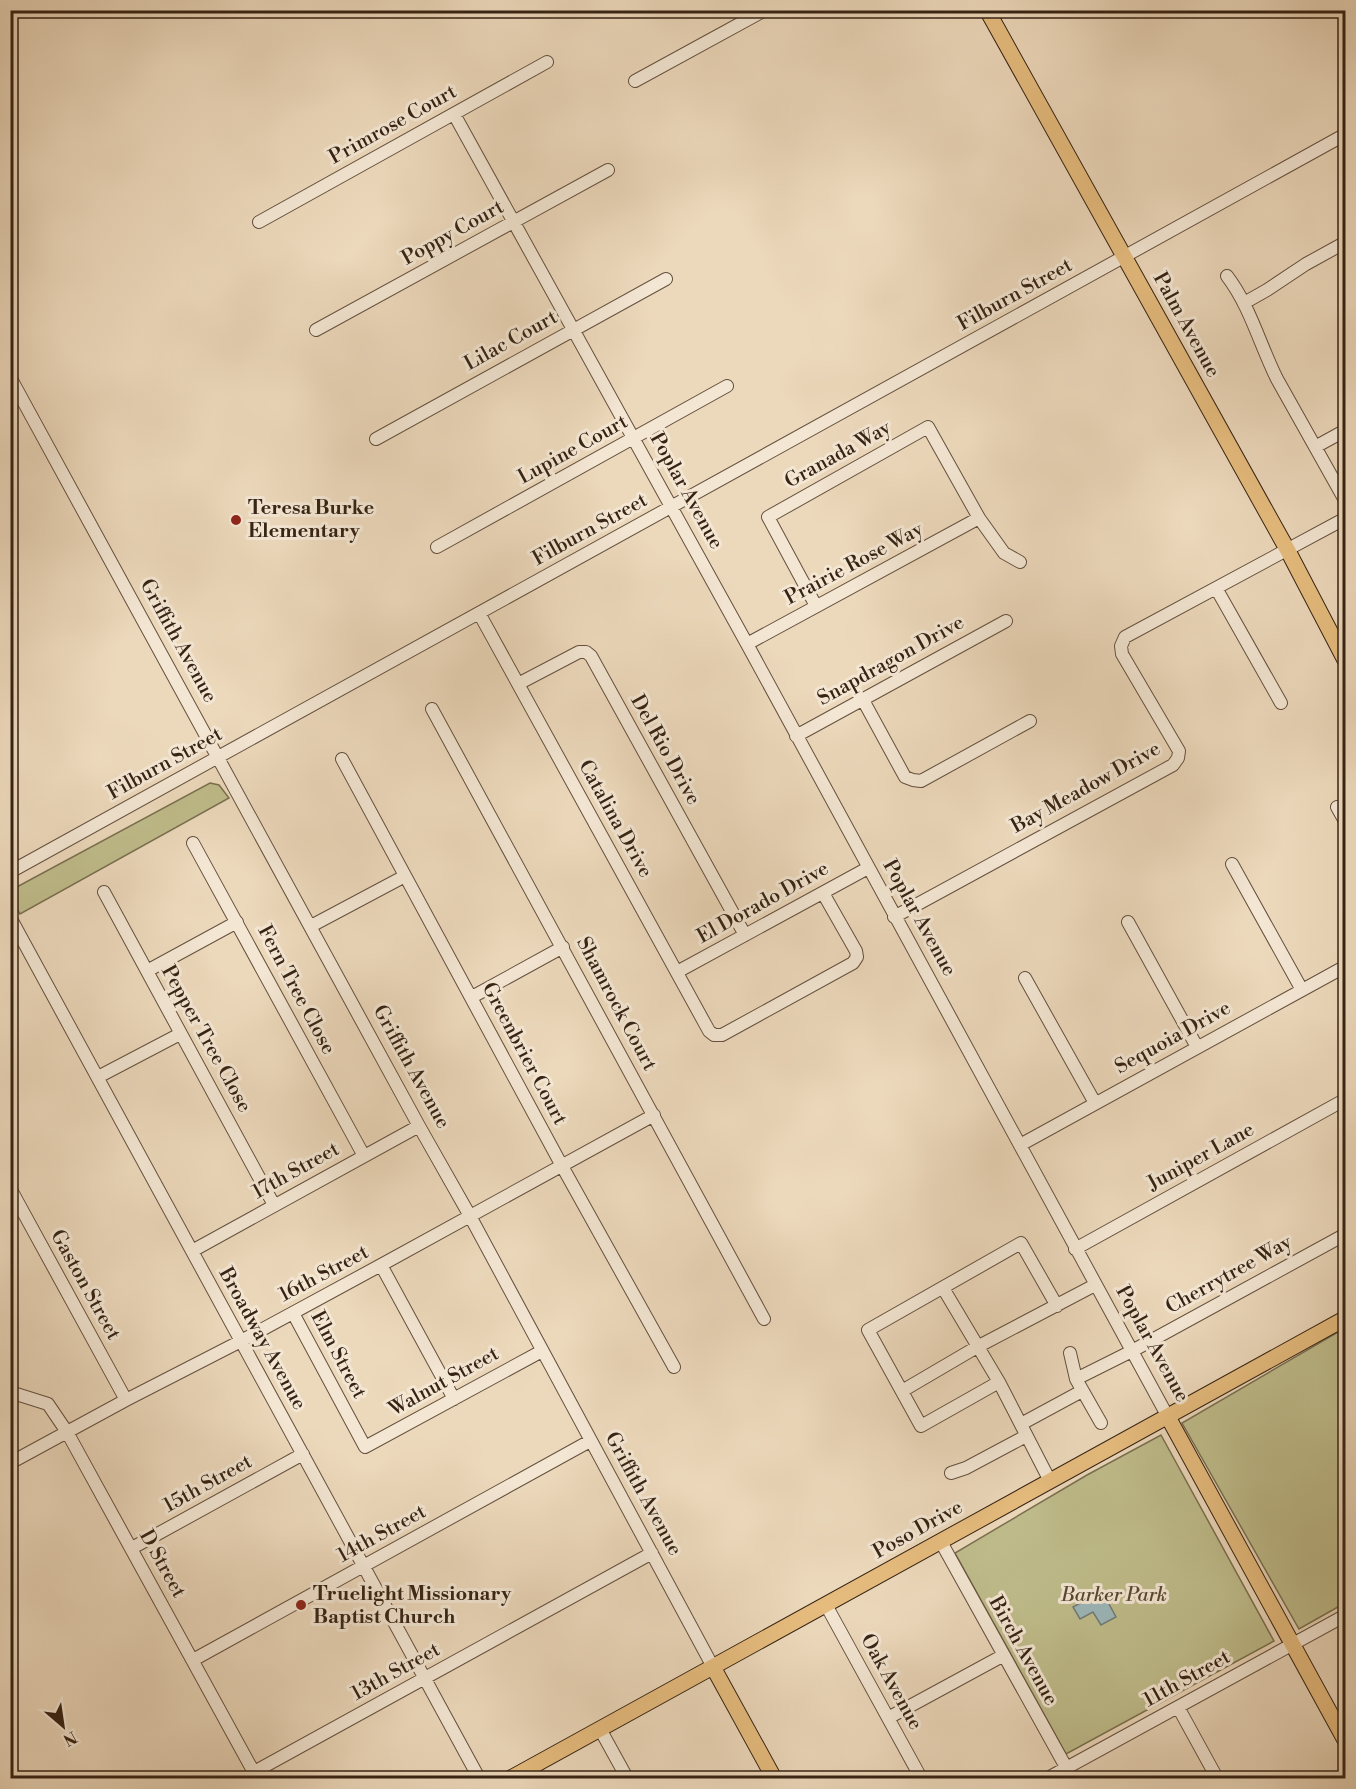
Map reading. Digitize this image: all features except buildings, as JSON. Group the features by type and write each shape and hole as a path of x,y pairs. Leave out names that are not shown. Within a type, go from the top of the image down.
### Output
{"main road":[{"name":"Palm Avenue","path":"987,10 1287,549 1346,662"},
{"name":"Poso Drive","path":"511,1779 1346,1318"},
{"name":"Poplar Avenue","path":"1168,1417 1346,1742"},
{"name":"Griffith Avenue","path":"713,1667 774,1779"}],"street":[{"path":"635,81 765,10"},
{"name":"Primrose Court","path":"259,222 547,62"},
{"name":"Poplar Avenue","path":"454,114 747,644 1168,1417"},
{"name":"Filburn Street","path":"10,872 1346,134"},
{"name":"Poppy Court","path":"316,330 608,170"},
{"path":"1244,303 1346,242"},
{"path":"1227,276 1244,303 1268,361 1346,502"},
{"name":"Lilac Court","path":"376,439 666,279"},
{"name":"Griffith Avenue","path":"10,377 470,1216 713,1667"},
{"name":"Lupine Court","path":"437,547 727,386"},
{"name":"Granada Way","path":"816,606 768,517 928,428 979,518"},
{"path":"1315,447 1346,430"},
{"path":"979,518 1004,553 1020,562"},
{"name":"Prairie Rose Way","path":"747,644 979,518"},
{"name":"Bay Meadow Drive","path":"894,917 1173,765 1178,758 1179,751 1122,654 1121,646 1125,638 1346,518"},
{"path":"1216,588 1281,703"},
{"name":"Catalina Drive","path":"479,613 714,1035 722,1035 853,963 856,951 823,893"},
{"name":"Snapdragon Drive","path":"796,736 1006,621"},
{"name":"Del Rio Drive","path":"518,684 579,652 586,652 591,657 745,935"},
{"path":"863,700 905,777 913,780 921,781 1030,721"},
{"name":"Shamrock Court","path":"432,709 764,1319"},
{"name":"Greenbrier Court","path":"342,759 562,1166 674,1367"},
{"path":"1337,807 1346,823"},
{"name":"Fern Tree Close","path":"193,843 364,1156"},
{"path":"1232,864 1302,990"},
{"name":"El Dorado Drive","path":"677,972 868,867"},
{"path":"311,926 405,876"},
{"name":"Pepper Tree Close","path":"104,892 274,1205"},
{"name":"Broadway Avenue","path":"10,917 479,1779"},
{"path":"1128,921 1197,1047"},
{"path":"147,971 237,922"},
{"path":"472,997 562,947"},
{"name":"Sequoia Drive","path":"1020,1145 1346,966"},
{"path":"1025,978 1095,1103"},
{"path":"98,1077 180,1034"},
{"name":"Juniper Lane","path":"1076,1249 1346,1099"},
{"name":"16th Street","path":"10,1463 293,1313 654,1115"},
{"name":"17th Street","path":"192,1251 419,1126"},
{"name":"Gaston Street","path":"10,1188 126,1400"},
{"name":"Cherrytree Way","path":"1076,1379 1132,1351 1346,1234"},
{"path":"999,1382 921,1426 868,1330 1021,1243 1058,1306"},
{"path":"381,1265 454,1399"},
{"path":"902,1391 977,1347 1095,1285"},
{"path":"943,1288 999,1382 1050,1481"},
{"name":"Elm Street","path":"293,1313 365,1448"},
{"name":"Walnut Street","path":"365,1448 542,1351"},
{"path":"1070,1353 1076,1379 1101,1423"},
{"path":"951,1473 966,1468 1082,1391"},
{"name":"D Street","path":"10,1392 48,1404 67,1432 256,1775"},
{"name":"14th Street","path":"193,1660 591,1441"},
{"name":"15th Street","path":"132,1548 303,1454"},
{"name":"Birch Avenue","path":"941,1542 1069,1773"},
{"name":"13th Street","path":"256,1775 425,1678 652,1553"},
{"name":"Oak Avenue","path":"826,1605 921,1779"},
{"name":"11th Street","path":"1048,1779 1069,1773 1178,1707 1346,1614"},
{"path":"888,1718 1004,1655"},
{"path":"1178,1707 1216,1779"},
{"path":"600,1729 627,1779"}],"green space":[{"path":"210,783 219,785 229,798 20,914 12,899 13,889"},
{"path":"1345,1328 1345,1603 1299,1629 1182,1423"},
{"name":"Barker Park","path":"1161,1435 1274,1641 1066,1754 955,1553 1087,1475"}],"water":[{"path":"1102,1591 1116,1617 1101,1625 1093,1612 1080,1619 1073,1607"}],"place":[{"name":"Teresa Burke Elementary","path":"236,520"},
{"name":"Truelight Missionary Baptist Church","path":"301,1605"}]}
